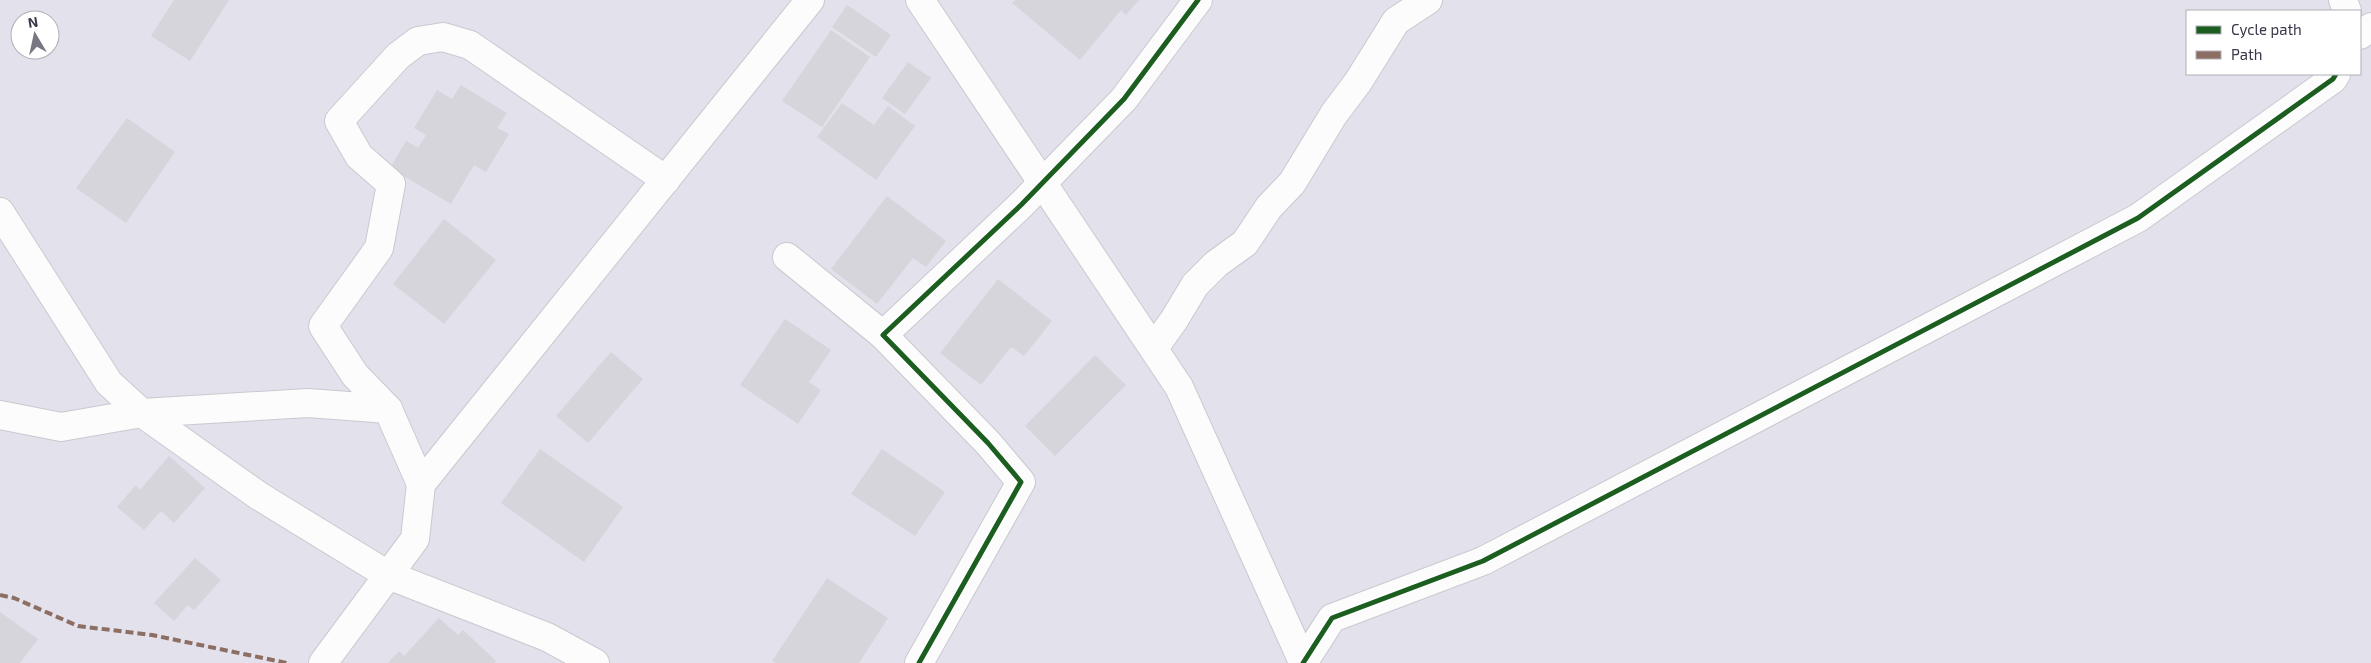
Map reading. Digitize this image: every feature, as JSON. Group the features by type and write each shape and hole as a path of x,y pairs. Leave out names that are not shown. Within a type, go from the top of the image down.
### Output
{"street":[{"path":"421,484 810,0"},
{"path":"920,0 1179,386 1303,662"},
{"path":"883,335 1043,182 1124,99 1198,0"},
{"path":"1154,348 1195,285 1216,264 1246,243 1269,208 1292,183 1334,114 1358,82 1396,21 1428,0"},
{"path":"324,663 416,539 421,484 388,409 355,375 323,326 379,248 391,184 359,156 339,121 398,56 418,41 444,37 470,45 666,180"},
{"path":"1303,662 1332,618 1483,561 2138,218 2333,79 2335,75"},
{"path":"0,212 109,383 142,413 258,496 388,575 548,637 595,663"},
{"path":"787,257 883,335 988,443 1021,482 919,663"},
{"path":"0,416 61,427 142,413 308,403 388,409"}],"shaded area":[{"path":"0,0 2371,0 2371,663 0,663"}],"building":[{"path":"174,0 229,0 190,61 151,36"},
{"path":"1015,0 1139,0 1126,15 1121,10 1080,60 1012,3"},
{"path":"847,5 891,35 876,57 832,27"},
{"path":"831,30 870,57 822,127 782,101"},
{"path":"908,62 931,78 905,114 882,98"},
{"path":"461,85 507,113 497,128 509,134 486,172 474,165 451,204 390,168 406,141 418,148 426,135 414,128 437,90 452,99"},
{"path":"842,103 874,125 888,106 915,126 876,180 817,137"},
{"path":"127,118 175,152 126,223 76,188"},
{"path":"887,196 946,241 926,267 913,258 877,304 831,269"},
{"path":"444,219 496,260 444,324 393,284"},
{"path":"998,279 1052,321 1024,356 1011,347 981,385 940,353"},
{"path":"785,319 831,350 809,382 821,390 798,424 740,385"},
{"path":"611,352 643,379 588,443 556,416"},
{"path":"1095,355 1126,385 1055,456 1025,426"},
{"path":"540,449 623,507 584,562 501,503"},
{"path":"882,449 945,492 915,536 851,494"},
{"path":"169,456 205,488 174,523 161,511 144,530 117,507 136,485 140,490"},
{"path":"195,558 221,580 194,610 188,605 174,621 154,603"},
{"path":"827,578 888,618 859,663 776,663 772,661"},
{"path":"0,612 38,639 20,663 0,663"},
{"path":"439,618 458,635 463,630 496,661 494,663 388,663 399,651 404,656"}],"marked path":[{"path":"0,595 14,598 78,626 152,635 287,663"}],"cycle path":[{"path":"919,663 1021,482 988,443 883,335 1021,205 1124,99 1198,0"},
{"path":"1303,663 1332,618 1483,561 2138,218 2333,79 2335,75"}]}
